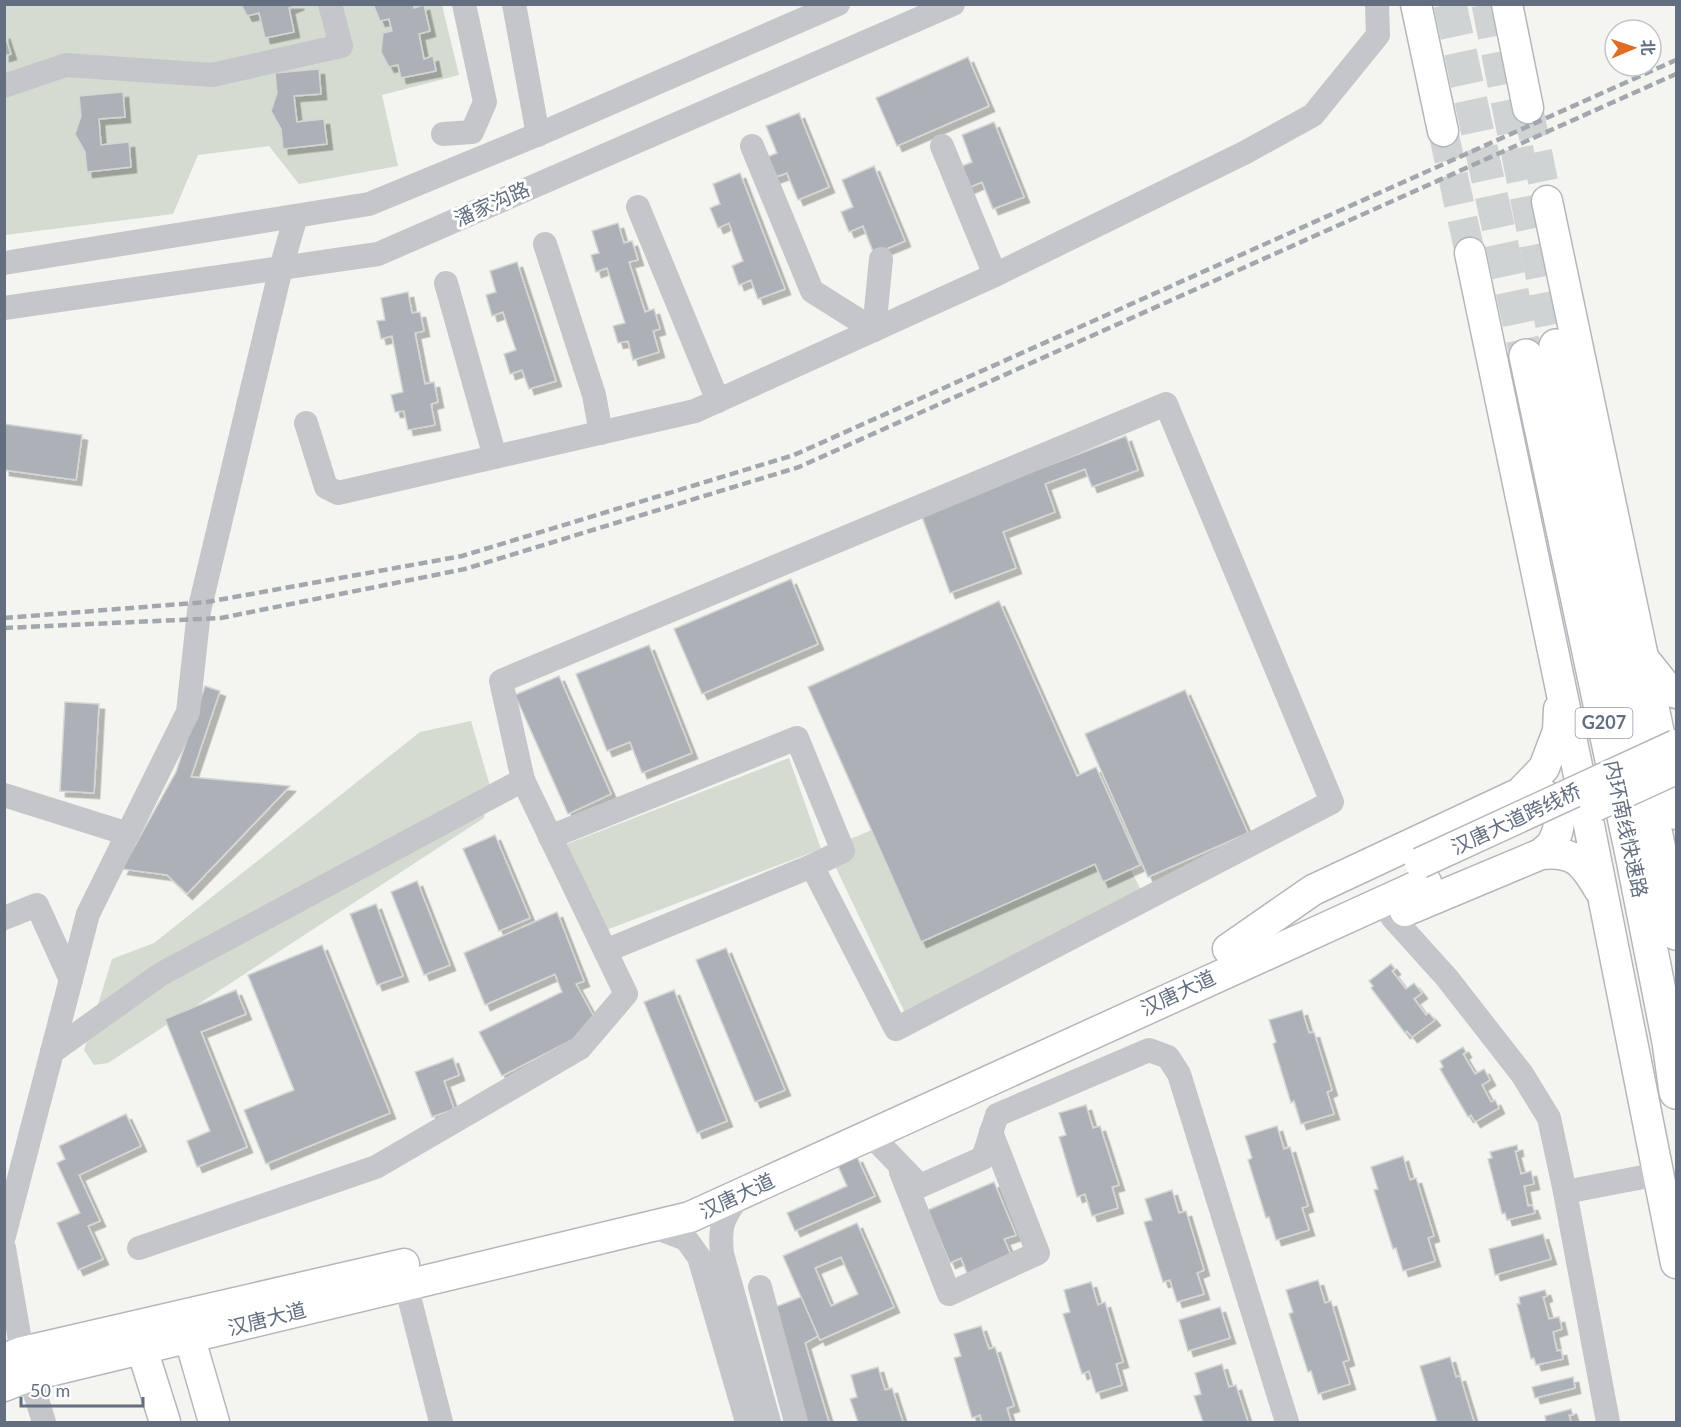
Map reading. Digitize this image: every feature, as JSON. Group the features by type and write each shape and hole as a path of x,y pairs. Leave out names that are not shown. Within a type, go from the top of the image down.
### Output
{"highway":[{"name":"内环南线快速路","path":"1677,933 1541,351 1677,1092"}],"main road":[{"path":"1416,4 1443,131"},
{"path":"1507,4 1528,108"},
{"path":"1547,201 1677,814"},
{"path":"1470,253 1560,682 1677,1263"},
{"path":"1642,657 1664,684 1677,693"},
{"path":"1234,957 1313,890 1520,793 1544,768 1558,731 1560,682"},
{"name":"汉唐大道跨线桥","path":"1423,873 1677,746"},
{"name":"汉唐大道跨线桥","path":"1423,873 1677,769"},
{"path":"1520,793 1540,792 1553,800 1560,819 1554,842 1541,854"},
{"path":"1234,957 1334,941 1541,854 1557,853 1571,857 1586,867 1602,893"},
{"name":"汉唐大道","path":"15,1368 187,1327 677,1202 1423,873"},
{"name":"汉唐大道","path":"187,1327 406,1285 690,1217 984,1082 1234,957"},
{"path":"187,1327 214,1422"},
{"path":"139,1339 165,1422"}],"street":[{"path":"4,86 66,65 212,75 341,46 330,4"},
{"path":"443,134 472,132 485,102 464,4"},
{"path":"514,4 538,135"},
{"path":"4,263 369,204 538,135 838,4"},
{"name":"潘家沟路","path":"4,308 378,254 953,4"},
{"path":"306,423 326,487 338,493 695,411 994,274 1244,153 1313,115 1378,35 1377,4"},
{"path":"752,146 812,291 874,330"},
{"path":"942,146 994,274"},
{"path":"638,207 718,401"},
{"path":"4,1236 88,914 188,712 200,611 281,268 296,216"},
{"path":"545,244 594,395 601,433"},
{"path":"874,330 881,259"},
{"path":"446,283 495,457"},
{"path":"139,1248 376,1167 580,1048 626,994 523,780 501,681 1166,404 1332,802 896,1029 812,866"},
{"path":"550,837 797,738 843,851 812,866 605,951"},
{"path":"52,1052 160,974 523,780"},
{"path":"4,795 128,834"},
{"path":"4,918 37,905 71,980"},
{"path":"1392,917 1448,978 1522,1074 1549,1118 1608,1422"},
{"path":"870,1134 920,1186 983,1158 994,1123 1149,1050 1168,1057 1179,1074 1287,1422"},
{"path":"898,1164 949,1294 1038,1253 994,1123 984,1082"},
{"path":"1565,1192 1659,1174"},
{"path":"740,1194 725,1215 720,1233 722,1254 769,1422"},
{"path":"652,1226 686,1239 699,1257 747,1422"},
{"path":"4,1248 15,1368 44,1422"},
{"path":"406,1285 441,1422"},
{"path":"760,1287 796,1422"}],"shaded area":[{"path":"4,5 442,5 459,75 382,95 398,166 299,184 269,146 198,155 173,214 5,235"},
{"path":"471,721 490,786 484,818 108,1063 94,1065 84,1050 112,959 154,943 420,732"},
{"path":"789,758 821,849 606,930 567,844"},
{"path":"881,826 1112,834 1141,890 905,1013 827,849"}],"building":[{"path":"241,4 299,4 289,8 294,32 265,38 259,13 247,16"},
{"path":"373,4 413,4 414,8 424,5 430,31 419,34 424,59 433,56 436,71 401,78 398,65 389,67 381,52 383,33 392,31 389,19 380,21"},
{"path":"4,33 11,54 4,56"},
{"path":"968,57 989,106 897,146 876,98"},
{"path":"319,69 321,94 294,96 297,122 324,119 327,144 283,149 281,129 271,111 277,93 275,73"},
{"path":"123,92 125,117 99,119 101,145 129,142 131,167 87,172 85,152 75,134 81,116 79,96"},
{"path":"799,113 829,187 798,200 787,173 773,178 765,158 777,153 766,126"},
{"path":"994,122 1024,197 993,209 982,182 968,188 960,167 972,162 962,135"},
{"path":"874,166 905,241 874,254 863,226 849,232 841,212 853,207 842,180"},
{"path":"740,173 785,289 758,299 751,280 739,285 732,266 743,261 729,223 718,228 710,208 720,204 713,184"},
{"path":"618,223 624,243 632,241 638,260 629,262 645,312 654,309 660,329 653,331 659,352 633,360 628,341 618,343 613,326 625,323 607,268 596,272 591,255 599,253 592,231"},
{"path":"517,262 556,381 529,389 522,370 510,374 504,354 516,350 503,312 492,316 486,295 496,292 490,271"},
{"path":"408,292 412,313 420,312 424,331 415,333 425,384 434,382 438,402 431,404 435,425 408,430 404,411 395,412 391,395 403,392 392,336 381,339 377,321 385,320 381,298"},
{"path":"4,424 82,435 76,480 4,470"},
{"path":"1126,436 1138,470 1092,487 1085,469 1045,484 1055,512 1003,532 1016,568 950,593 921,514"},
{"path":"791,579 818,644 702,694 674,629"},
{"path":"999,601 1077,776 1096,767 1140,865 1103,882 1095,864 921,942 808,687"},
{"path":"649,645 692,753 642,773 630,742 607,751 576,674"},
{"path":"559,676 611,794 568,814 515,695"},
{"path":"205,686 220,691 191,777 290,786 187,894 167,875 122,869 176,772"},
{"path":"1185,690 1248,833 1148,877 1085,734"},
{"path":"65,702 99,704 94,793 60,791"},
{"path":"495,835 530,918 499,931 463,849"},
{"path":"417,881 450,965 424,975 391,892"},
{"path":"376,904 403,976 377,985 350,914"},
{"path":"557,912 584,981 576,984 599,1026 502,1076 479,1032 562,992 555,974 485,1005 464,953"},
{"path":"322,945 390,1113 266,1164 244,1110 294,1090 248,975"},
{"path":"726,948 785,1090 755,1102 696,960"},
{"path":"1391,964 1395,969 1392,971 1406,989 1414,983 1422,993 1414,999 1426,1015 1429,1013 1435,1020 1412,1037 1407,1031 1405,1033 1371,988 1373,986 1369,981"},
{"path":"236,990 246,1014 201,1032 247,1147 197,1167 187,1141 210,1131 165,1019"},
{"path":"674,990 727,1121 697,1133 644,1002"},
{"path":"1302,1010 1309,1033 1314,1032 1332,1090 1327,1092 1334,1114 1301,1124 1294,1101 1291,1103 1273,1044 1276,1042 1269,1020"},
{"path":"1463,1047 1466,1052 1463,1054 1475,1074 1484,1069 1490,1080 1482,1085 1491,1102 1495,1100 1499,1108 1475,1122 1471,1115 1468,1117 1440,1069 1443,1067 1440,1061"},
{"path":"453,1058 459,1075 444,1081 454,1109 432,1117 415,1072"},
{"path":"1086,1105 1093,1128 1100,1126 1119,1185 1112,1187 1118,1208 1092,1216 1085,1194 1077,1197 1059,1137 1066,1135 1059,1113"},
{"path":"126,1114 141,1146 79,1175 100,1221 88,1226 103,1259 78,1270 57,1223 80,1213 57,1163 65,1159 59,1146"},
{"path":"1277,1126 1284,1149 1290,1147 1308,1206 1302,1208 1309,1230 1276,1240 1269,1217 1266,1218 1248,1160 1252,1158 1245,1136"},
{"path":"1517,1145 1518,1151 1515,1151 1521,1174 1531,1171 1534,1184 1524,1186 1528,1206 1532,1205 1535,1213 1507,1220 1505,1213 1502,1214 1488,1159 1492,1158 1490,1152"},
{"path":"1403,1156 1410,1180 1416,1178 1434,1236 1428,1238 1435,1261 1403,1271 1396,1248 1393,1249 1374,1190 1378,1189 1371,1167"},
{"path":"857,1157 875,1196 795,1231 787,1213 847,1186 838,1166"},
{"path":"994,1182 1016,1235 1004,1239 1013,1260 969,1278 961,1258 950,1263 928,1210"},
{"path":"1172,1190 1179,1213 1186,1211 1204,1270 1197,1273 1204,1294 1177,1302 1170,1280 1163,1282 1144,1222 1152,1220 1145,1199"},
{"path":"857,1223 894,1307 820,1340 783,1256","holes":["841,1257 858,1294 831,1306 815,1268"]},
{"path":"1543,1234 1551,1259 1495,1275 1489,1249"},
{"path":"1318,1280 1325,1303 1331,1301 1349,1360 1343,1362 1350,1384 1318,1394 1311,1371 1308,1372 1289,1314 1293,1312 1286,1290"},
{"path":"1091,1282 1098,1305 1105,1302 1123,1362 1116,1364 1122,1385 1096,1393 1089,1371 1082,1374 1063,1314 1070,1312 1064,1290"},
{"path":"1545,1290 1547,1296 1543,1297 1549,1319 1559,1317 1562,1329 1553,1332 1557,1351 1561,1350 1563,1359 1536,1365 1534,1358 1531,1359 1517,1304 1520,1304 1519,1297"},
{"path":"801,1297 818,1336 805,1343 829,1422 803,1422 770,1309"},
{"path":"1220,1307 1230,1338 1188,1351 1179,1320"},
{"path":"981,1326 989,1349 995,1347 1014,1406 1007,1408 1011,1422 982,1422 980,1415 972,1418 954,1358 961,1356 954,1334"},
{"path":"1450,1357 1456,1377 1460,1376 1474,1422 1437,1422 1420,1366"},
{"path":"1222,1364 1229,1387 1236,1385 1248,1422 1203,1422 1194,1396 1201,1394 1195,1373"},
{"path":"878,1367 885,1390 892,1388 903,1422 858,1422 850,1399 857,1397 851,1375"},
{"path":"1573,1377 1575,1388 1535,1398 1532,1387"},
{"path":"1571,1409 1573,1415 1569,1415 1571,1422 1546,1422 1545,1416"}],"tunnel":[{"path":"1450,4 1526,356"},
{"path":"1488,4 1556,346"},
{"path":"1528,108 1547,201"},
{"path":"1443,131 1470,253"}],"railway":[{"path":"4,618 207,602 462,556 794,455 1676,60"},
{"path":"4,628 221,618 465,569 799,467 1676,74"}]}
